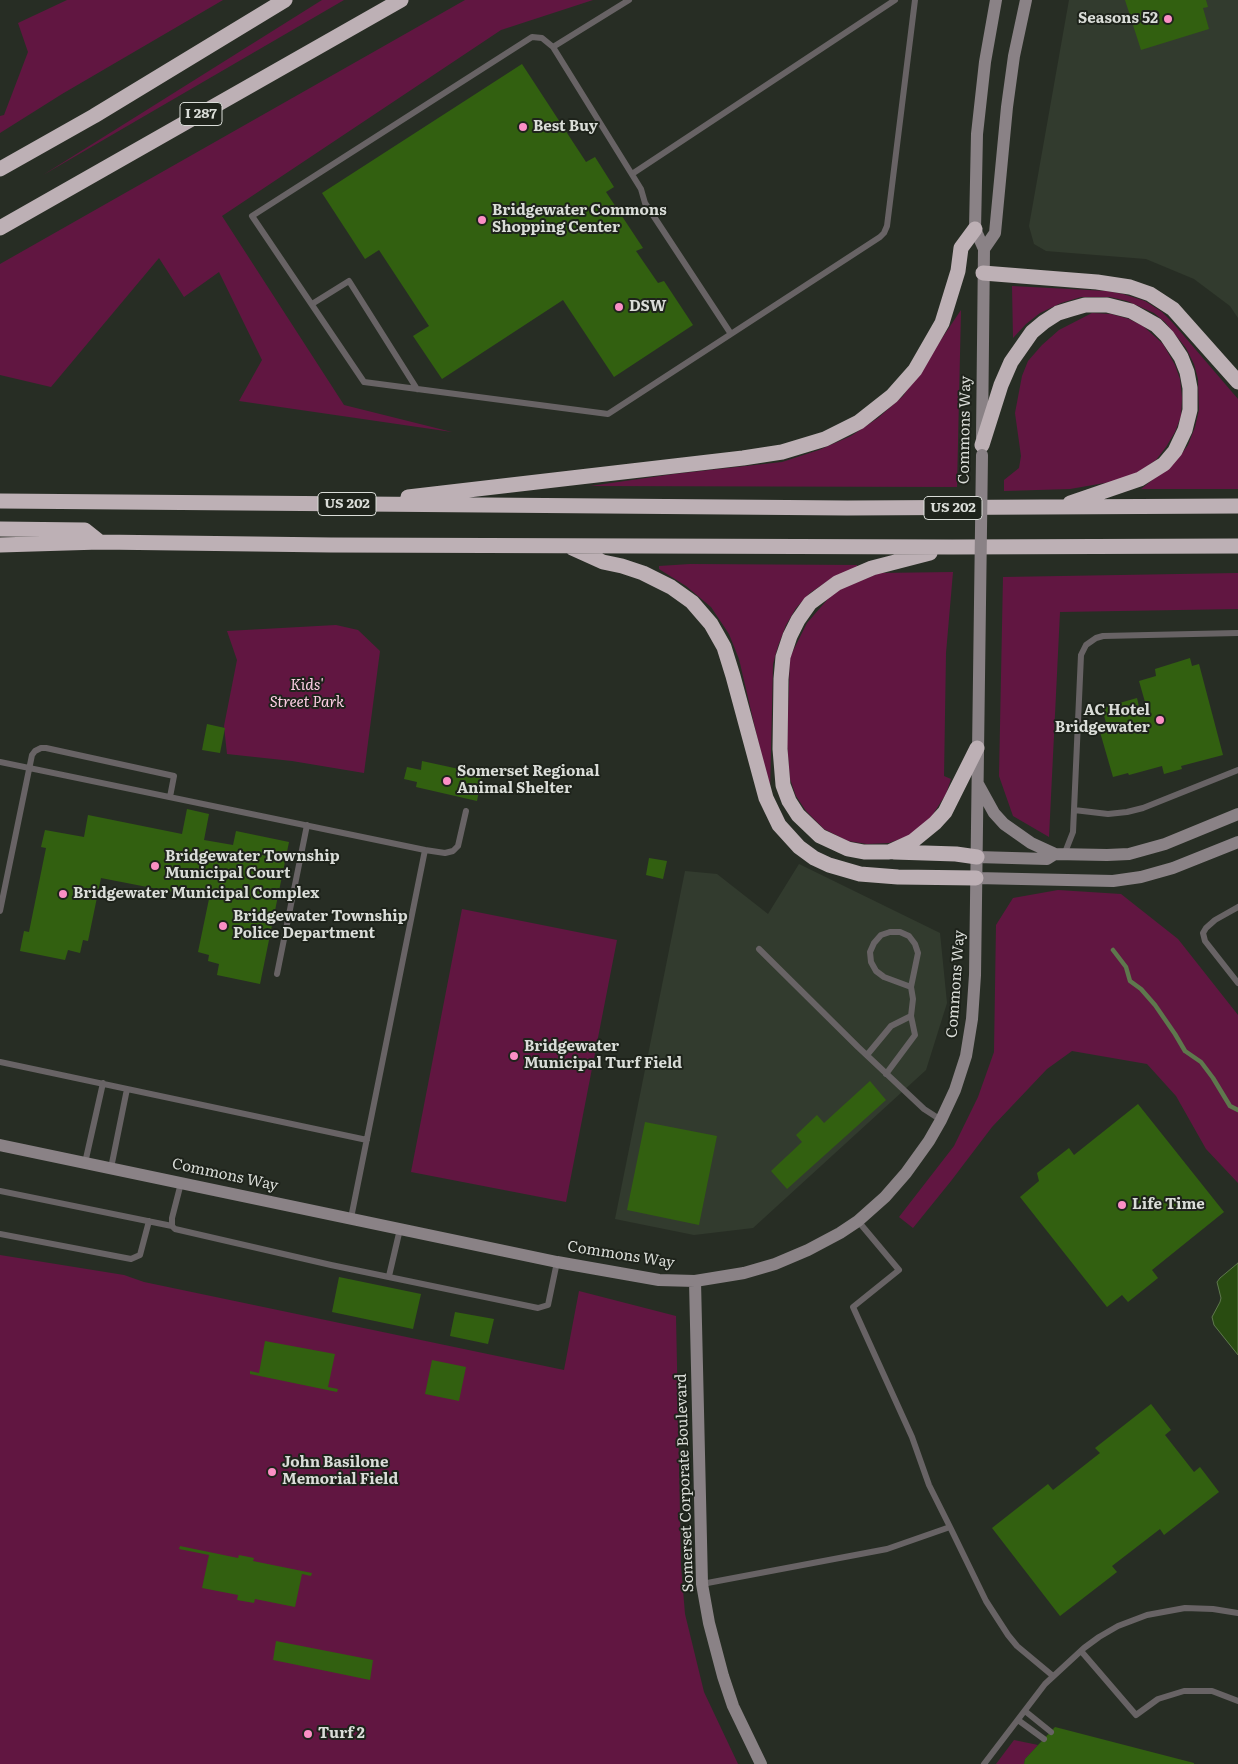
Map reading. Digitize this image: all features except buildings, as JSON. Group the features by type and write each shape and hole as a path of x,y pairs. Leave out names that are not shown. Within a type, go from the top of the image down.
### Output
{"highway":[{"path":"0,169 94,116 285,0"},
{"name":"I 287","path":"0,228 401,0"},
{"path":"359,504 437,493 495,488 743,458 789,450 825,440 858,422 892,396 915,370 942,322 958,271 962,248 975,229"},
{"path":"983,273 1097,282 1130,287 1150,294 1173,309 1238,382"},
{"path":"982,450 1001,385 1011,362 1032,332 1044,322 1058,313 1071,309 1107,304 1131,311 1156,325 1167,336 1181,357 1190,388 1190,410 1185,430 1175,451 1164,464 1140,479 1058,508"},
{"name":"US 202","path":"0,501 847,508 1238,506"},
{"path":"0,529 85,530 100,542"},
{"path":"0,545 100,542 566,546 1238,546"},
{"path":"566,546 603,562 643,573 671,587 692,602 711,624 724,646 760,780 771,811 784,831 799,847 814,858 829,865 860,874 898,877 976,878"},
{"path":"952,547 872,568 837,582 810,603 798,620 783,657 781,679 781,769 783,784 789,801 798,815 820,836 834,844 864,852 956,854 977,857"},
{"path":"889,852 913,841 935,823 944,812 977,748"}],"street":[{"name":"Commons Way","path":"0,1146 557,1262 622,1275 659,1280 695,1281 744,1273 775,1264 808,1250 858,1221 885,1197 906,1173 929,1141 941,1120 961,1074 972,1019 977,857 984,248 975,229 980,101 984,62 996,0"},
{"name":"Commons Way","path":"984,248 995,233 1007,108 1014,56 1026,0"},
{"path":"977,781 994,813 1004,824 1031,843 1059,855"},
{"path":"977,857 1047,859 1059,855 1129,854 1165,844 1238,814"},
{"path":"976,878 1123,880 1173,868 1238,842"},
{"name":"Somerset Corporate Boulevard","path":"695,1281 702,1584 711,1632 723,1676 733,1706 760,1764"}],"lane":[{"path":"553,47 628,0"},
{"path":"632,174 894,0"},
{"path":"731,334 645,203 641,189 553,47 542,38 532,37 252,216 364,382 608,414 731,334 872,242 884,232 887,226 915,0"},
{"path":"312,304 349,281 417,389"},
{"path":"1059,855 1074,832 1081,655 1089,642 1103,636 1238,633"},
{"path":"0,911 32,755 35,751 40,748 46,748 174,776 170,797"},
{"path":"0,762 445,853 453,851 458,846 466,811"},
{"path":"1074,810 1108,814 1144,808 1238,770"},
{"path":"277,974 307,825"},
{"path":"351,1218 425,850"},
{"path":"1238,907 1215,920 1203,933 1205,941 1238,983"},
{"path":"886,1074 915,1035 911,1016 913,999 911,986 918,953 915,944 908,936 900,932 890,932 881,935 874,942 870,952 871,962 876,971 884,977 911,986"},
{"path":"759,949 886,1074 924,1109 941,1120"},
{"path":"867,1055 891,1026 911,1016"},
{"path":"0,1062 367,1140"},
{"path":"85,1163 103,1083"},
{"path":"111,1168 127,1089"},
{"path":"172,1226 181,1183"},
{"path":"0,1191 149,1220 172,1226 175,1229 538,1308 548,1305 557,1262"},
{"path":"0,1234 131,1259 140,1255 149,1220"},
{"path":"858,1221 899,1270 853,1307 912,1437 929,1485 986,1601 1008,1635 1017,1646 1053,1676"},
{"path":"389,1276 400,1230"},
{"path":"702,1584 887,1549 950,1527"},
{"path":"984,1764 1045,1684 1098,1637 1135,1618 1161,1611 1199,1608 1238,1613"},
{"path":"1081,1651 1136,1715 1158,1699 1184,1691 1212,1691 1238,1701"},
{"path":"1025,1711 1051,1732"},
{"path":"1018,1720 1044,1739"}],"shaded area":[{"path":"1069,0 1238,0 1238,318 1230,306 1194,279 1146,259 1046,251 1034,244 1029,226"},
{"path":"799,864 940,933 947,1003 926,1070 753,1228 694,1235 615,1219 685,871 717,874 768,914"},
{"path":"1238,1263 1238,1355 1214,1325 1212,1317 1221,1298 1217,1282"}],"green space":[{"path":"67,0 223,0 62,94 0,133 0,116 4,115 28,52 18,23"},
{"path":"322,0 344,0 43,175"},
{"path":"465,0 593,0 501,30 222,216 344,405 452,432 239,401 262,360 219,272 184,297 159,258 51,387 0,375 0,264"},
{"path":"1012,286 1107,291 1145,301 1162,312 1238,399 1238,489 1141,489 1180,456 1188,445 1199,410 1198,379 1194,364 1186,348 1165,322 1154,313 1127,301 1110,297 1081,297 1061,303 1040,313 1013,338"},
{"path":"961,310 957,487 590,486 782,462 819,450 851,436 878,418 903,396"},
{"path":"1092,313 1111,314 1129,319 1143,326 1163,344 1175,365 1180,379 1181,416 1175,432 1156,460 1137,473 1116,481 1070,489 1004,491 1004,480 1019,468 1021,456 1015,413 1022,376 1028,361 1059,330"},
{"path":"690,564 857,565 857,568 832,578 810,593 796,608 786,625 773,664 770,792 739,659 729,634 711,607 686,586 659,569 659,566"},
{"path":"953,572 946,653 944,776 951,779 946,794 928,822 908,836 889,843 867,844 848,841 824,829 806,811 796,796 790,779 787,744 790,657 807,623 834,592 879,573"},
{"path":"1238,573 1238,609 1060,612 1049,837 1013,816 999,776 1003,577"},
{"name":"Kids' Street Park","path":"336,625 358,630 380,651 364,773 292,761 227,754 224,726 237,660 227,631"},
{"path":"1058,890 1121,894 1178,939 1238,1015 1238,1183 1206,1149 1176,1096 1147,1064 1072,1051 1047,1069 992,1127 913,1228 899,1217 954,1146 978,1097 994,1052 996,925 1013,898"},
{"name":"Bridgewater Municipal Turf Field","path":"462,909 617,940 566,1202 411,1172"},
{"path":"0,1255 124,1275 144,1282 564,1370 579,1291 676,1316 681,1566 685,1614 704,1692 738,1764 0,1764"},
{"path":"1014,1740 1038,1745 1025,1759 1024,1764 996,1764"}],"waterway":[{"path":"1113,950 1126,967 1130,981 1141,989 1155,1005 1185,1051 1201,1062 1230,1106 1238,1110"}],"place":[{"name":"Seasons 52","path":"1168,19"},
{"name":"Best Buy","path":"523,127"},
{"name":"Bridgewater Commons Shopping Center","path":"482,220"},
{"name":"DSW","path":"619,307"},
{"name":"AC Hotel Bridgewater","path":"1160,720"},
{"name":"Somerset Regional Animal Shelter","path":"447,781"},
{"name":"Bridgewater Township Municipal Court","path":"155,866"},
{"name":"Bridgewater Municipal Complex","path":"63,894"},
{"name":"Bridgewater Township Police Department","path":"223,926"},
{"name":"Bridgewater Municipal Turf Field","path":"514,1056"},
{"name":"Life Time","path":"1122,1205"},
{"name":"John Basilone Memorial Field","path":"272,1472"},
{"name":"Turf 2","path":"308,1734"}]}
